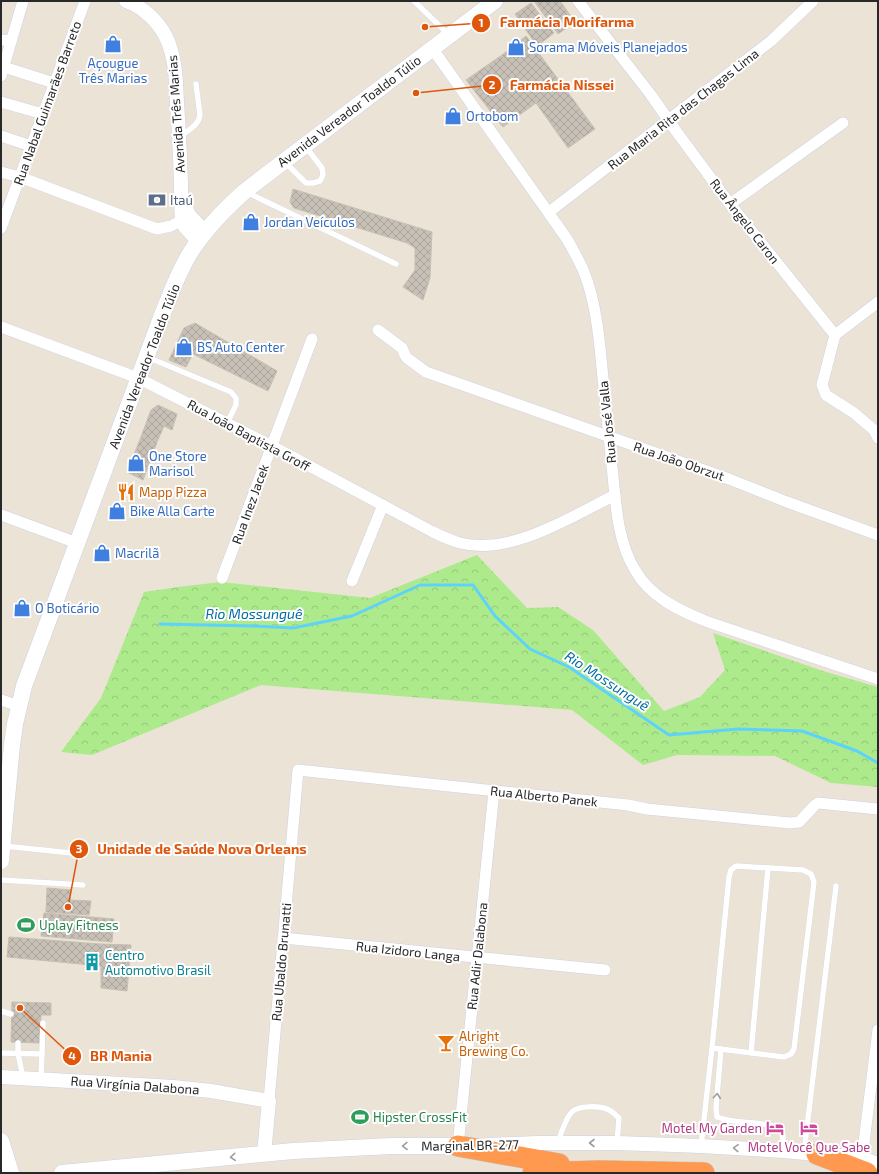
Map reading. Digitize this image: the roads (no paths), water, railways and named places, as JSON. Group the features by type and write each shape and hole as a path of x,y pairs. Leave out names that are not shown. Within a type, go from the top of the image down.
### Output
{"highway":[{"path":"458,1146 598,1171"},
{"path":"810,1153 865,1166"},
{"path":"533,1173 598,1171 704,1173"}],"main road":[{"name":"Avenida Vereador Toaldo Túlio","path":"2,853 12,745 19,706 31,665 146,357 177,278 191,251 225,209 245,191 495,1"},
{"path":"1,1141 11,1173"},
{"name":"Marginal BR-277","path":"62,1173 264,1154 348,1148 458,1146"}],"street":[{"path":"1,76 6,40 23,1"},
{"name":"Rua Nabal Guimarães Barreto","path":"2,224 84,1"},
{"name":"Avenida Três Marias","path":"126,1 140,8 160,26 174,60 182,220"},
{"name":"Rua Ângelo Caron","path":"578,1 651,95 730,204 836,335"},
{"name":"Rua Maria Rita das Chagas Lima","path":"549,212 771,41 813,1"},
{"name":"Rua José Valla","path":"432,48 549,212 567,239 584,273 590,291 600,348 620,531 627,554 635,570 656,594 671,605 690,615 878,678"},
{"path":"10,69 54,83"},
{"path":"1,102 43,114"},
{"path":"730,204 843,123"},
{"path":"1,136 31,146"},
{"path":"1,172 156,229 171,226 182,220 185,227 201,237"},
{"name":"Avenida Três Marias","path":"181,198 201,237"},
{"path":"878,302 836,335 822,385 826,395 854,413 874,430 878,438"},
{"name":"Rua João Baptista Groff","path":"1,327 138,378 272,446 446,538 461,543 492,545 516,540 544,531 615,495"},
{"name":"Rua João Obrzut","path":"378,330 402,348 412,362 422,370 729,478 787,502 878,535"},
{"name":"Rua Inez Jacek","path":"222,578 312,339"},
{"path":"352,581 383,505"},
{"path":"1,515 77,543"},
{"path":"1,700 19,706"},
{"name":"Rua Alberto Panek","path":"298,770 628,805 647,809 790,823 796,823 801,820 815,804 818,803 878,809"},
{"name":"Rua Ubaldo Brunatti","path":"264,1154 298,770"},
{"name":"Rua Adir Dalabona","path":"458,1146 494,791"},
{"name":"Rua Izidoro Langa","path":"283,938 605,970"},
{"path":"878,1030 865,1166 878,1164"},
{"name":"Rua Virgínia Dalabona","path":"1,1077 174,1087 211,1091 269,1101"},
{"name":"Marginal BR-277","path":"458,1146 617,1143 701,1146 810,1153"}],"lane":[{"path":"414,1 450,35"},
{"path":"179,137 200,120 196,84"},
{"path":"284,161 306,183 320,181 323,175 322,168 304,146"},
{"path":"245,191 396,264"},
{"path":"146,357 231,392 236,398 236,405 226,423"},
{"path":"2,853 81,854"},
{"path":"701,1146 729,877 731,870 736,866 803,870 811,874 814,882 794,1049 791,1054 784,1056 712,1048"},
{"path":"751,1053 768,868"},
{"path":"1,880 83,885"},
{"path":"810,1153 836,886"},
{"path":"1,1011 12,1014"},
{"path":"41,1079 43,1023"},
{"path":"18,1043 18,1053 23,1078"},
{"path":"721,1049 716,1108 717,1117 727,1121 770,1125 782,1129 783,1151"},
{"path":"1,1053 42,1054"},
{"path":"558,1143 568,1118 573,1111 584,1107 604,1108 614,1113 619,1118 617,1143"}],"waterway":[{"name":"Rio Mossunguê","path":"160,624 293,628 352,616 420,585 473,585 495,616 530,649 569,667 669,735 738,729 802,731 857,751 878,763"}],"place":[{"name":"Farmácia Morifarma","path":"425,27"},
{"name":"Açougue Três Marias","path":"113,44"},
{"name":"Sorama Móveis Planejados","path":"516,47"},
{"name":"Farmácia Nissei","path":"416,93"},
{"name":"Ortobom","path":"453,116"},
{"name":"Itaú","path":"157,200"},
{"name":"Jordan Veículos","path":"251,222"},
{"name":"BS Auto Center","path":"184,347"},
{"name":"One Store Marisol","path":"136,463"},
{"name":"Mapp Pizza","path":"126,492"},
{"name":"Bike Alla Carte","path":"117,511"},
{"name":"Macrilã","path":"102,553"},
{"name":"O Boticário","path":"22,608"},
{"name":"Unidade de Saúde Nova Orleans","path":"68,907"},
{"name":"Uplay Fitness","path":"26,925"},
{"name":"Centro Automotivo Brasil","path":"92,962"},
{"name":"BR Mania","path":"20,1008"},
{"name":"Alright Brewing Co.","path":"446,1043"},
{"name":"Hipster CrossFit","path":"360,1117"},
{"name":"Motel My Garden","path":"775,1128"},
{"name":"Motel Você Que Sabe","path":"809,1128"}]}
